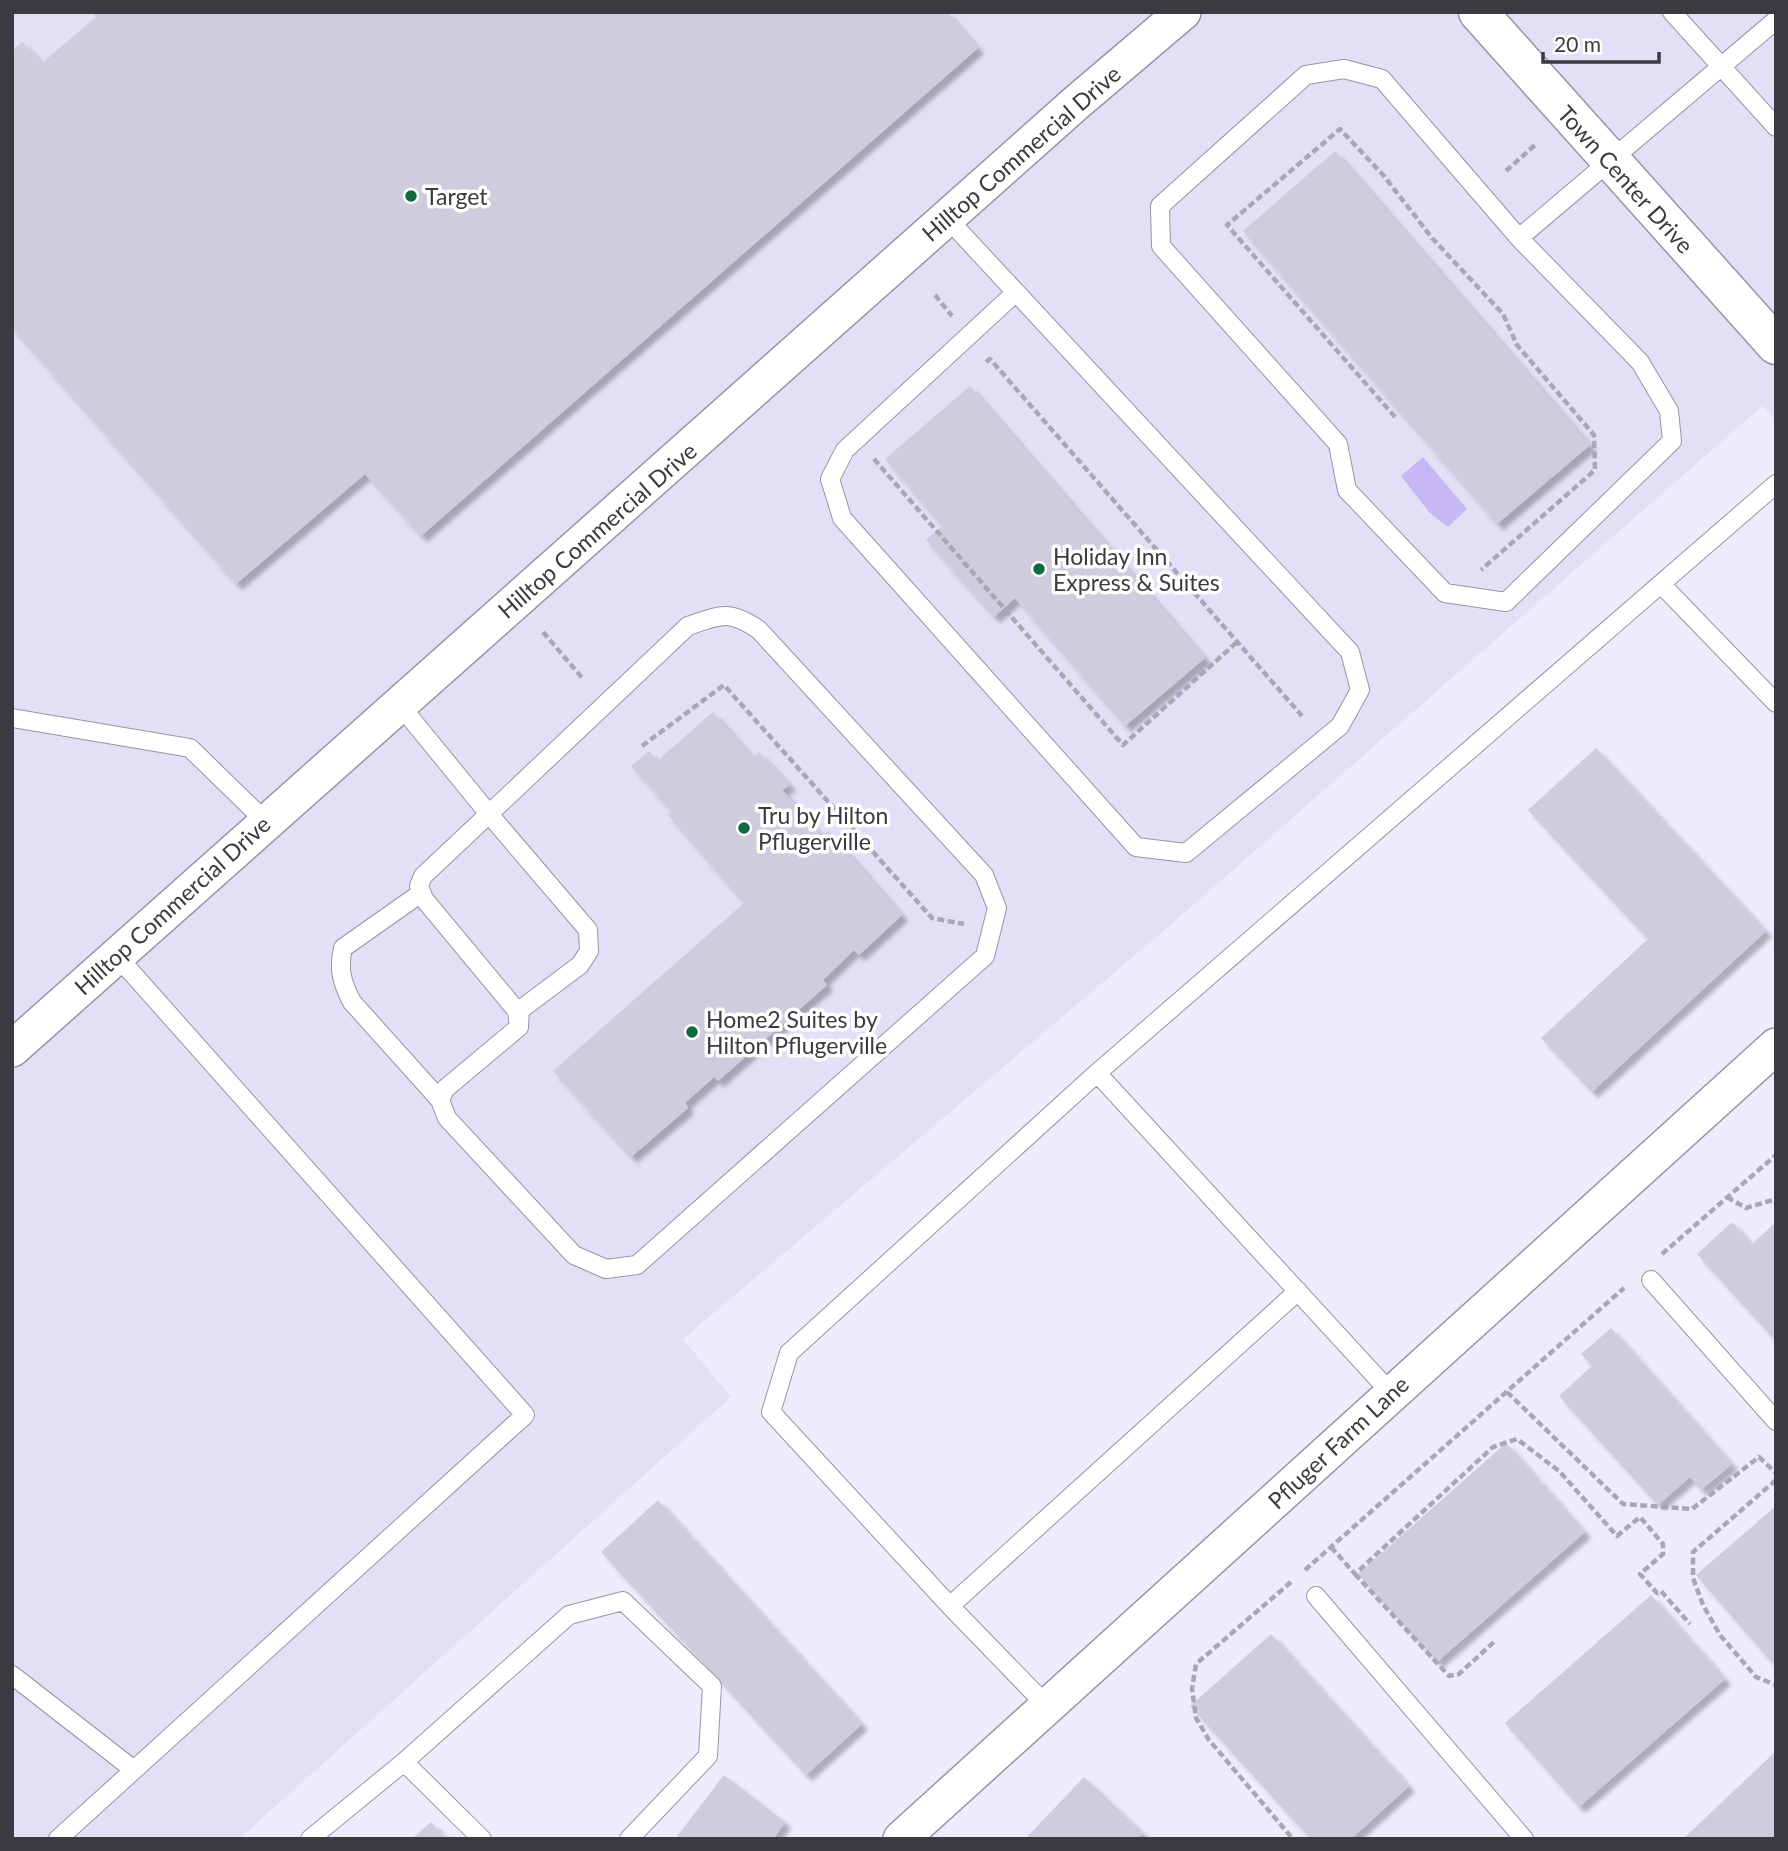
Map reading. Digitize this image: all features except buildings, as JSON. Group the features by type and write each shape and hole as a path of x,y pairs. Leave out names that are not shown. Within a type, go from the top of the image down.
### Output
{"street":[{"name":"Hilltop Commercial Drive","path":"12,1049 265,821 1183,12"},
{"name":"Town Center Drive","path":"1478,12 1776,345"},
{"name":"Pfluger Farm Lane","path":"901,1839 1776,1045"}],"lane":[{"path":"1672,12 1776,127"},
{"path":"1519,238 1776,20"},
{"path":"1344,69 1382,79 1519,238 1640,362 1669,411 1672,441 1506,602 1446,593 1347,490 1338,444 1161,246 1160,206 1306,75 1344,69"},
{"path":"947,218 1016,292 1350,652 1360,690 1340,726 1186,853 1136,847 842,518 830,480 845,450 1016,292"},
{"path":"1048,1707 950,1606 771,1412 789,1353 1097,1073 1776,484"},
{"path":"1661,584 1776,703"},
{"path":"421,893 344,948 340,965 343,985 352,1002 440,1100 447,1118 574,1255 606,1269 637,1265 985,956 997,908 984,875 975,864 759,630 740,617 715,615 688,626 423,876 419,886 421,893 517,1011 519,1027"},
{"path":"399,704 588,930 589,951 580,965 520,1010 519,1027 445,1089 440,1100"},
{"path":"12,718 190,748 265,821"},
{"path":"58,1839 525,1415 116,955"},
{"path":"1097,1073 1391,1394"},
{"path":"1651,1280 1776,1421"},
{"path":"950,1606 1298,1291"},
{"path":"1316,1596 1524,1839"},
{"path":"310,1839 404,1762 569,1615 623,1601 712,1686 708,1756 629,1839"},
{"path":"12,1675 134,1770"},
{"path":"404,1762 482,1839"}],"path":[{"path":"1395,417 1227,225 1339,130 1384,176 1432,238 1503,314 1517,345 1594,435 1595,470 1475,576"},
{"path":"1506,171 1535,145"},
{"path":"935,295 952,317"},
{"path":"979,368 990,359 1301,716"},
{"path":"884,450 874,460 1123,745 1237,642"},
{"path":"542,632 584,680"},
{"path":"642,746 723,685 932,918 967,924"},
{"path":"1656,1260 1776,1155"},
{"path":"1727,1197 1746,1209 1776,1199"},
{"path":"1293,1839 1209,1740 1196,1718 1192,1689 1196,1664 1626,1286"},
{"path":"1507,1392 1623,1504 1692,1509 1759,1457 1776,1473"},
{"path":"1355,1574 1493,1447 1517,1439 1559,1471 1617,1536 1640,1517 1663,1544 1663,1554 1640,1574 1657,1593 1661,1591 1690,1624"},
{"path":"1776,1480 1693,1552 1693,1578 1703,1605 1720,1635 1756,1677 1776,1685"},
{"path":"1331,1547 1449,1676 1459,1674 1495,1641"}],"shaded area":[{"path":"12,12 1776,12 1776,420 1762,406 1161,933 683,1339 731,1397 239,1839 12,1839"},
{"path":"1423,457 1467,509 1448,527 1429,512 1401,476"}],"place":[{"name":"Target","path":"411,196"},
{"name":"Holiday Inn Express & Suites","path":"1039,569"},
{"name":"Tru by Hilton Pflugerville","path":"744,828"},
{"name":"Home2 Suites by Hilton Pflugerville","path":"692,1032"}]}
